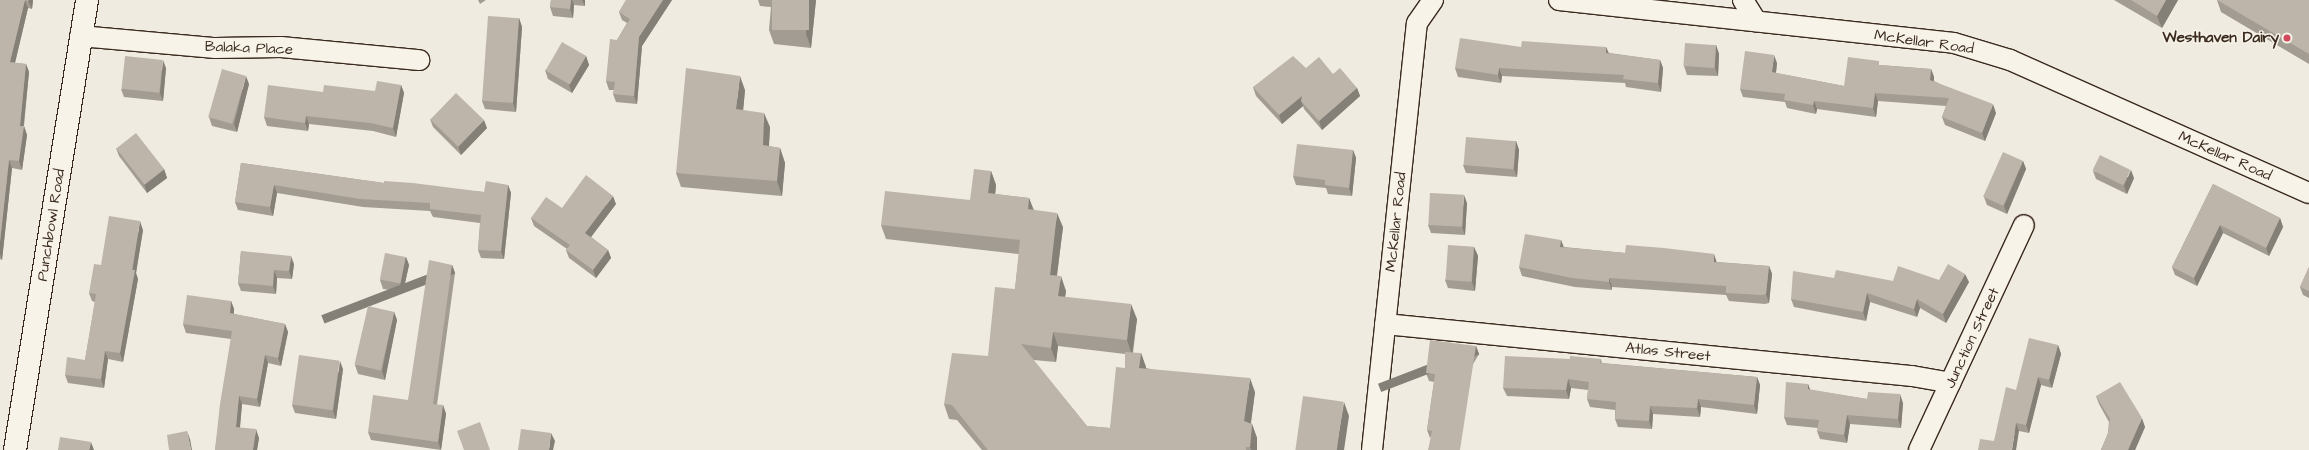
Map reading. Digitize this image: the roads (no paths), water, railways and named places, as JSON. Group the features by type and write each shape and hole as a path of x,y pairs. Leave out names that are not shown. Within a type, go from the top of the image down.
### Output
{"street":[{"name":"Punchbowl Road","path":"15,450 80,36 87,0"},
{"name":"McKellar Road","path":"1372,450 1417,23 1433,0"},
{"name":"McKellar Road","path":"1558,0 1954,43 2010,60 2309,193"},
{"path":"1743,0 1756,21"},
{"name":"Balaka Place","path":"80,36 215,48 280,47 418,60"},
{"name":"Junction Street","path":"1919,450 2024,226"},
{"name":"Atlas Street","path":"1385,324 1912,376 1950,383"}],"place":[{"name":"Westhaven Dairy","path":"2287,38"}]}
